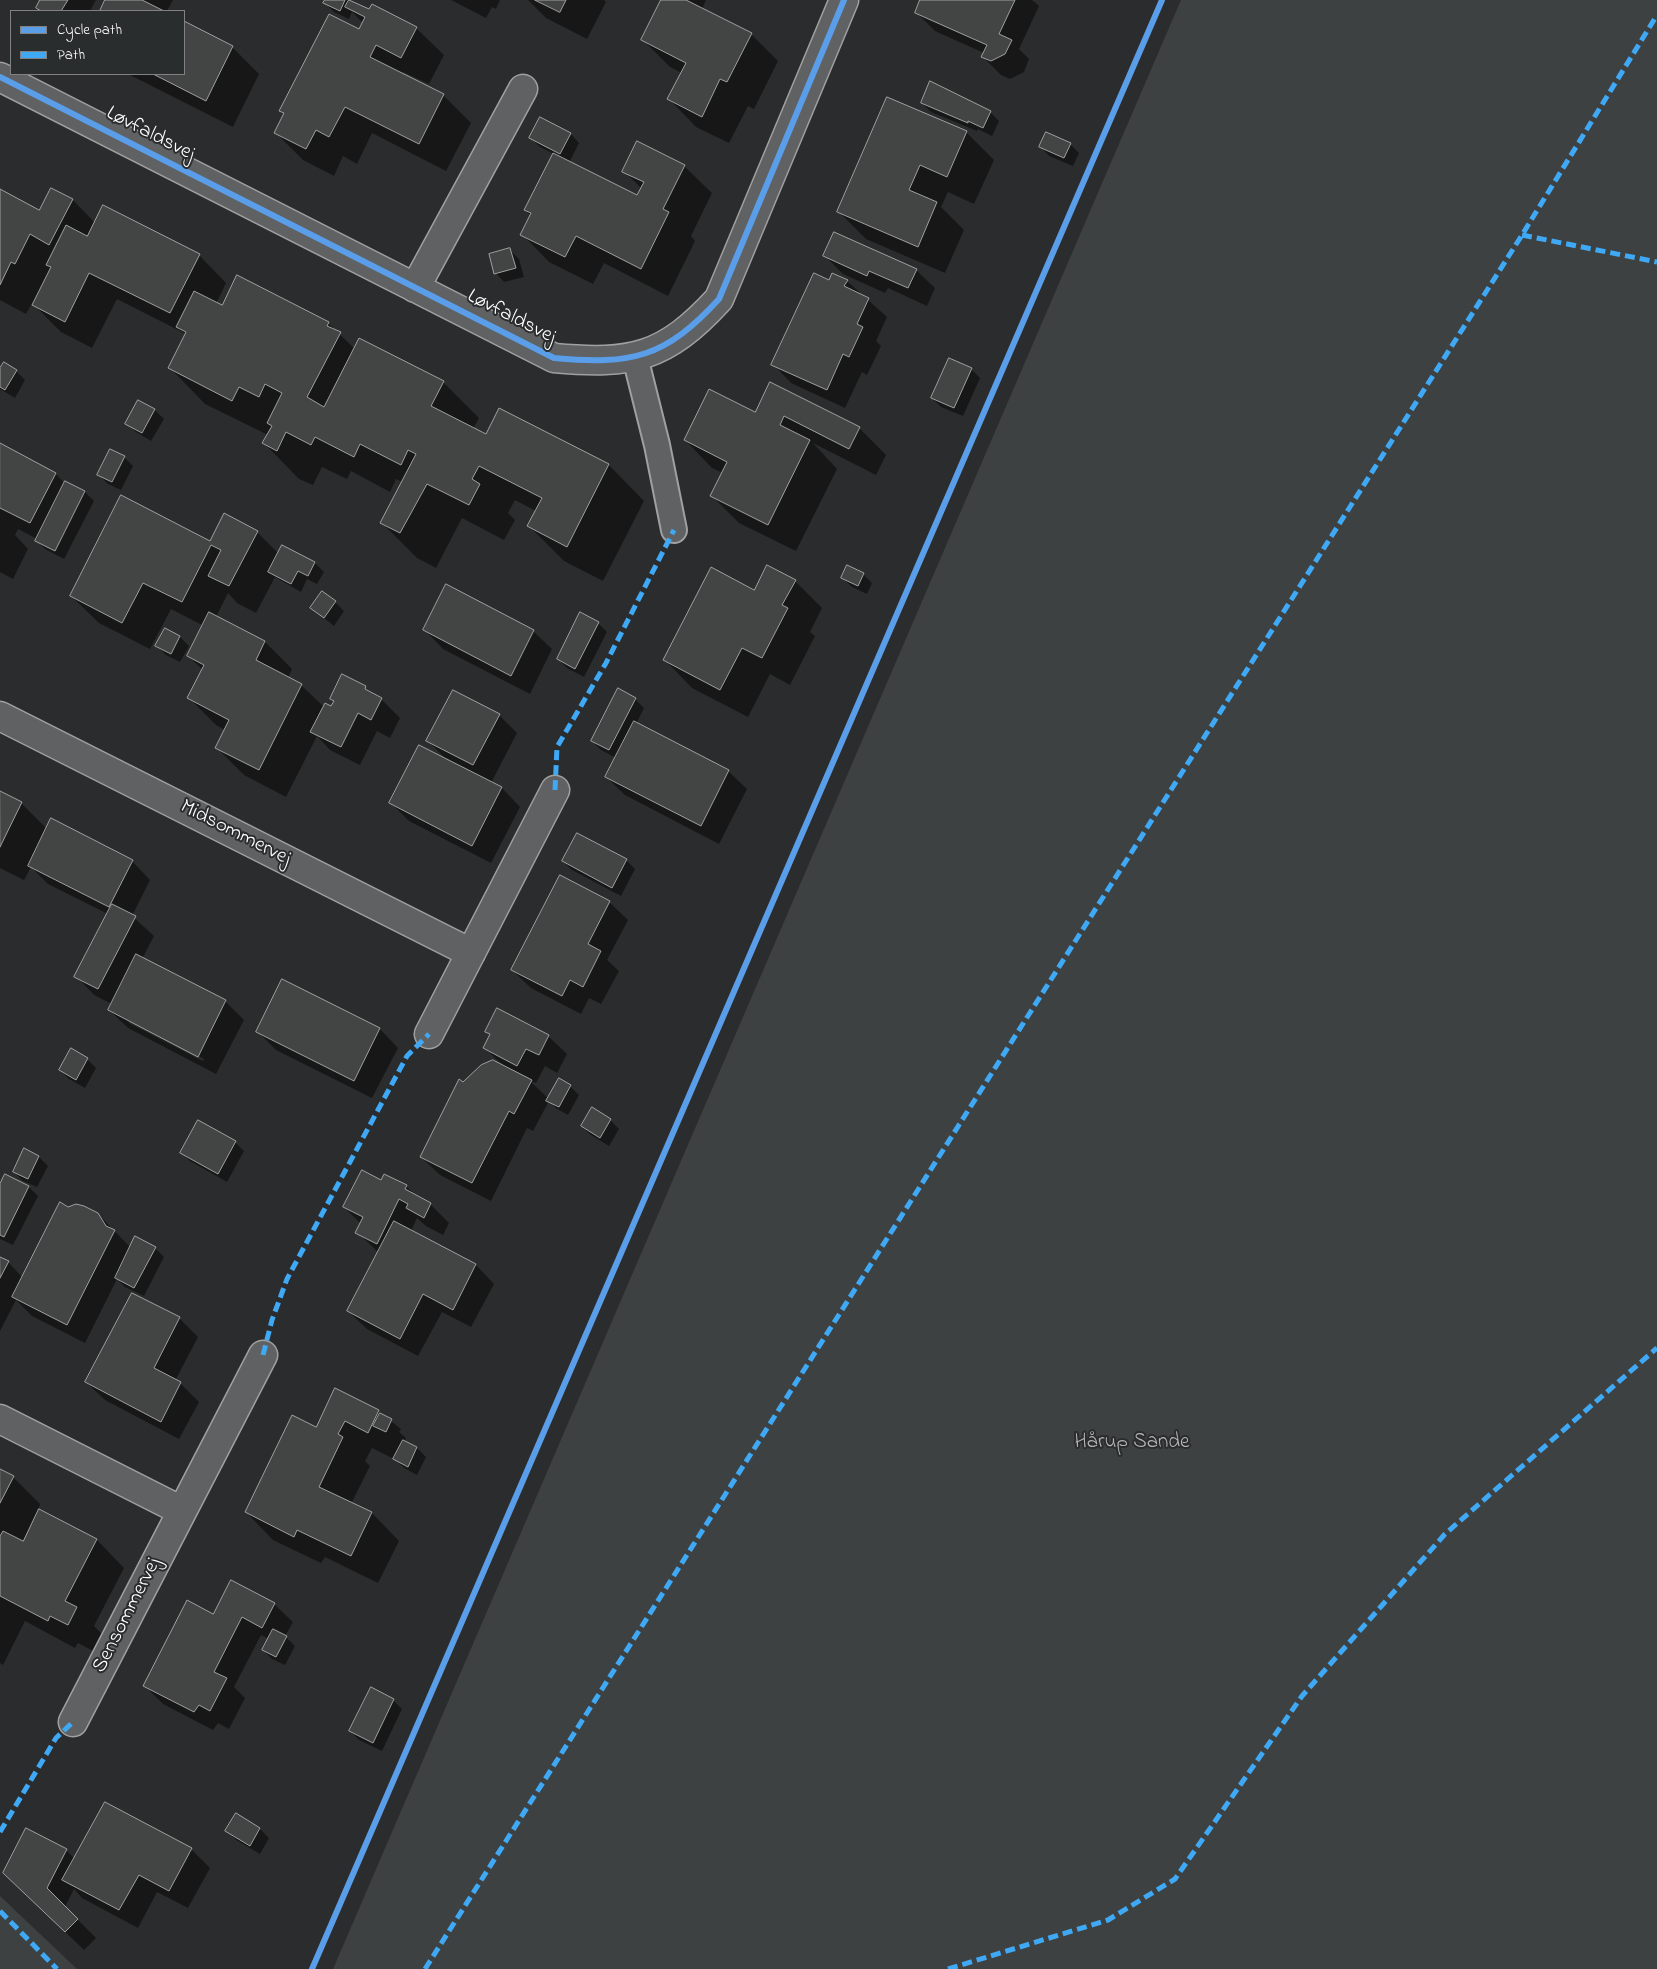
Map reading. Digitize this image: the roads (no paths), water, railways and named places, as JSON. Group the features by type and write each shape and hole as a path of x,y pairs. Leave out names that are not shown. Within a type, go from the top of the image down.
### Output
{"street":[{"name":"Løvfaldsvej","path":"0,76 554,358 594,362 635,357 666,345 698,322 719,299 844,0"},
{"path":"415,288 524,89"},
{"name":"Midsommervej","path":"0,716 471,953"},
{"path":"429,1034 555,790"},
{"name":"Sensommervej","path":"73,1722 262,1356"},
{"path":"0,1419 182,1511"}],"lane":[{"path":"635,357 657,445 674,530"}],"park label":[{"name":"Hårup Sande","path":"1132,1444"}]}
